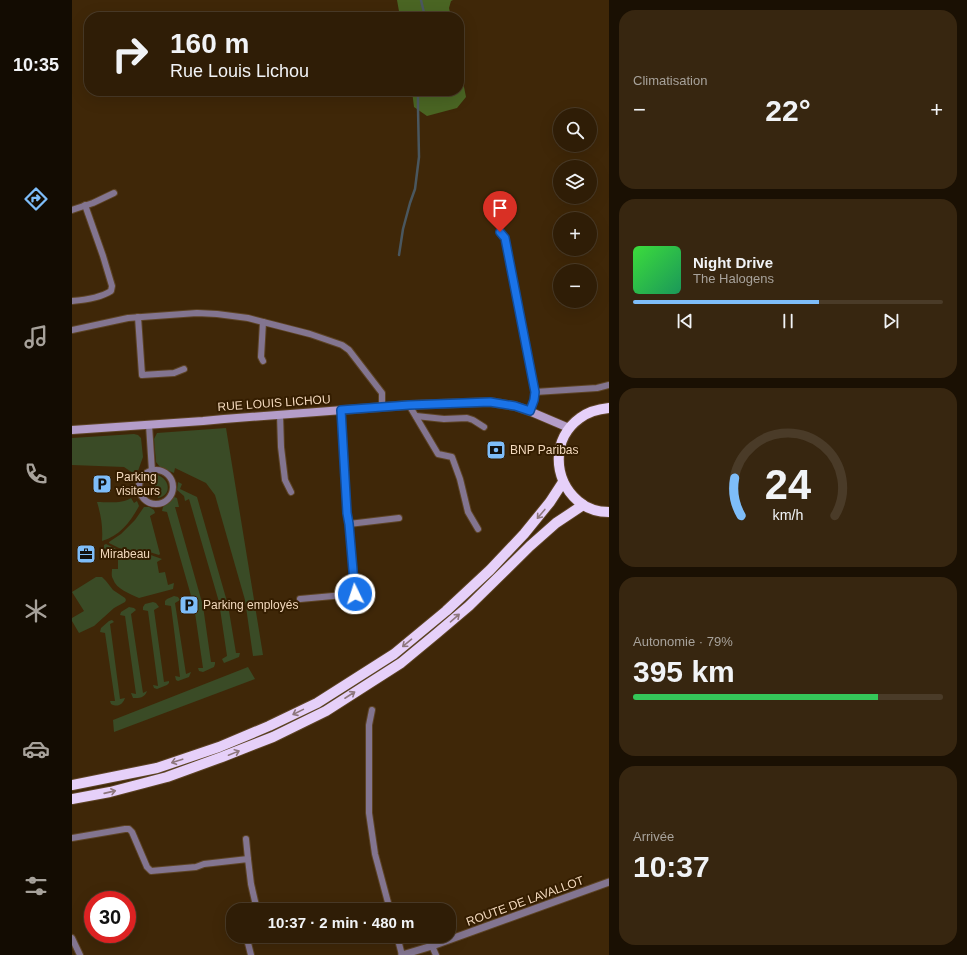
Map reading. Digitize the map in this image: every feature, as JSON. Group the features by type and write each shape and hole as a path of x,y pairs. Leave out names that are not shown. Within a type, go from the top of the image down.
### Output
{"highway":[{"path":"609,408 594,411 580,418 570,428 562,440 559,454 559,468 563,482 571,495 583,505 594,510 609,512"},
{"path":"72,785 157,768 219,747 269,726 317,703 394,654 446,611 490,570 524,534 550,502 563,482"},
{"path":"72,799 110,792 166,777 222,758 273,737 326,711 401,663 469,606 530,546 556,523 583,505"}],"main road":[{"name":"RUE LOUIS LICHOU","path":"72,430 409,405 490,402 515,406 570,428"}],"street":[{"path":"72,210 114,192"},
{"path":"72,301 86,300 107,293 111,291 112,286 85,205"},
{"path":"500,232 505,238 535,392 530,411"},
{"path":"72,330 128,318 197,313 217,314 264,322 336,343 350,350 382,393 382,407"},
{"path":"138,317 142,375 174,373 184,369"},
{"path":"263,361 261,357 264,322"},
{"path":"535,392 597,388 609,385"},
{"path":"409,405 438,454 452,457 460,479 468,512 478,528"},
{"path":"300,599 355,594 347,513 341,410"},
{"path":"280,415 281,447 285,480 292,492"},
{"path":"416,416 444,419 467,418 484,427"},
{"path":"149,425 152,471"},
{"path":"152,471 162,471 170,478 172,483 171,494 168,498 155,504 146,501 142,497 139,486 143,476 147,472 152,471"},
{"path":"349,524 399,518"},
{"path":"372,710 369,725 369,813 375,854 388,903"},
{"path":"72,838 129,829 132,832 147,867 151,871 196,867 204,864 248,859"},
{"path":"246,839 250,884 255,903"},
{"name":"ROUTE DE LAVALLOT","path":"402,955 432,946 609,882"},
{"path":"72,938 74,948 80,955"},
{"path":"248,943 251,955"},
{"path":"399,943 402,955"},
{"path":"432,946 436,955"}],"green space":[{"path":"397,0 453,0 451,1 449,8 450,12 399,12"},
{"path":"464,87 466,97 457,108 427,116 414,107 413,96 464,96"},
{"path":"226,428 263,655 253,656 245,600 215,495 206,483 175,468 174,473 160,467 156,462 154,439 157,433"},
{"path":"134,434 141,438 143,457 133,483 133,473 124,467 72,465 72,438"},
{"path":"154,474 163,479 168,486 166,493 158,498 152,477"},
{"path":"178,482 182,484 180,489 197,497 228,605 236,653 240,653 239,657 224,663 222,659 227,656 219,602 189,499 185,501 184,496 177,490"},
{"path":"174,497 177,498 179,507 175,507 203,606 211,662 215,662 214,667 203,672 199,671 198,668 203,668 194,606 167,512 162,511 163,507"},
{"path":"131,498 134,503 137,501 139,506 132,517 120,532 102,541 100,512 97,502 119,502"},
{"path":"144,507 149,507 154,510 155,513 150,516 159,555 143,550 119,548 109,543 121,534 135,520"},
{"path":"106,544 120,551 128,553 145,553 162,559 157,562 159,573 165,572 168,585 174,583 173,589 139,598 117,586 112,578 112,569 118,569 118,558 110,558 104,548 104,545"},
{"path":"96,577 102,577 113,590 126,600 114,608 94,626 79,633 72,621 72,618 84,611 72,592"},
{"path":"174,596 178,597 180,600 175,603 186,674 191,672 189,677 178,681 176,680 175,676 180,677 171,606 165,605 165,601 167,599"},
{"path":"153,602 159,607 154,610 164,682 169,681 167,685 157,689 154,688 153,685 158,686 148,611 143,610 145,604"},
{"path":"129,607 136,610 131,614 143,693 147,691 142,697 137,698 133,698 131,693 136,694 125,616 120,615 121,612"},
{"path":"112,620 114,622 110,624 120,699 125,698 122,704 116,706 111,704 110,701 115,701 105,633 100,632 101,628"},
{"path":"248,667 255,679 114,732 113,720"}],"waterway":[{"path":"421,0 424,12"},
{"path":"399,255 403,229 415,189 419,157 418,96"}],"place":[{"name":"BNP Paribas","path":"496,450"},
{"name":"Parking visiteurs","path":"102,484"},
{"name":"Mirabeau","path":"86,554"},
{"name":"Parking employés","path":"189,605"}],"route":[{"path":"355,594 347,513 341,410 409,405 490,402 515,406 530,411 535,392 505,238 500,232"}]}
